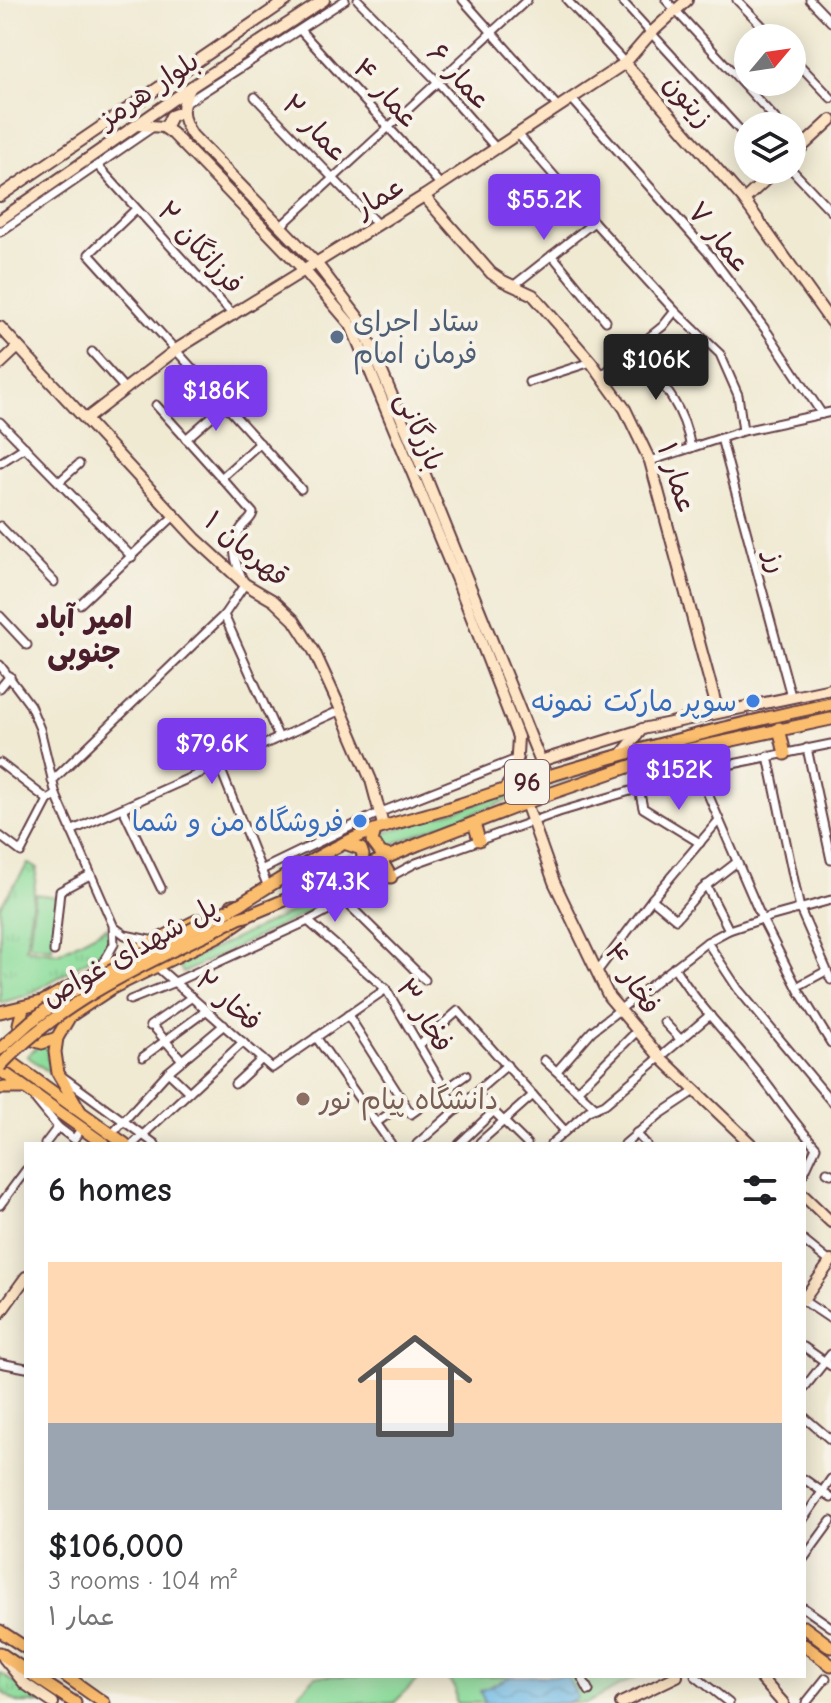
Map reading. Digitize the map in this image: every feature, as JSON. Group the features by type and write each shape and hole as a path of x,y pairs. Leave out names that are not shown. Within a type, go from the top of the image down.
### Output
{"main road":[{"name":"96","path":"0,1012 42,1002 154,941 228,905 240,904 344,843 379,828 457,806 546,775 735,723 831,704"},
{"name":"96","path":"249,915 474,823 663,755 831,719"},
{"path":"779,728 785,754"},
{"path":"474,823 479,840"},
{"path":"379,828 372,841 385,858 391,877"},
{"path":"344,843 361,849 361,869"},
{"path":"337,879 346,900"},
{"name":"پل شهدای غواص","path":"0,1052 30,1022 69,993 240,904"},
{"path":"80,1111 58,1073 55,1052 57,1038 77,1010 232,928 249,915"},
{"name":"پل شهدای غواص","path":"0,1068 43,1026 93,991 249,915"},
{"path":"23,1008 19,1024 27,1038 42,1043 57,1038"},
{"path":"0,1052 80,1111 108,1139"},
{"path":"0,1068 82,1128 108,1139"},
{"path":"0,1088 27,1089"},
{"path":"806,1628 831,1647"},
{"path":"0,1631 24,1647"},
{"path":"806,1646 831,1665"},
{"path":"0,1654 24,1670"},
{"path":"37,1678 75,1703"},
{"path":"69,1678 104,1703"}],"street":[{"name":"بلوار هرمز","path":"0,196 287,0"},
{"name":"بلوار هرمز","path":"0,220 191,87 324,0"},
{"path":"0,232 345,0"},
{"name":"عمار ۶","path":"358,0 437,81 496,148"},
{"path":"463,0 558,107"},
{"path":"280,227 527,0"},
{"path":"567,0 625,63"},
{"path":"621,0 734,124"},
{"path":"666,0 769,112"},
{"name":"عمار","path":"86,419 177,349 424,196 625,63 651,33 687,0"},
{"path":"737,0 760,24"},
{"path":"810,0 831,22"},
{"name":"عمار ۴","path":"300,30 441,185"},
{"name":"زیتون","path":"625,63 744,200 831,322"},
{"path":"806,72 831,98"},
{"path":"182,109 191,87"},
{"name":"عمار ۲","path":"255,97 378,225"},
{"name":"عمار ۷","path":"571,98 711,256 822,414"},
{"name":"بازرگانی","path":"182,109 192,135 317,264 360,320 417,455 484,636"},
{"path":"138,125 160,127"},
{"path":"806,143 829,126"},
{"name":"بازرگانی","path":"160,127 305,271 351,325 524,736 546,775"},
{"path":"518,134 675,311 720,354 738,395 743,431"},
{"name":"فرزانگان ۲","path":"97,165 234,316"},
{"path":"744,200 761,184"},
{"path":"805,184 831,211"},
{"name":"عمار ۱","path":"424,196 491,273 533,295 591,362 625,409 650,461 718,712"},
{"path":"136,209 89,254 301,489"},
{"path":"513,286 594,222"},
{"path":"552,255 606,321"},
{"path":"601,376 663,326 675,311"},
{"name":"قهرمان ۱","path":"0,327 174,516 245,584 274,601 294,620 314,651 371,780 381,812 379,828"},
{"path":"0,364 18,347"},
{"path":"634,351 679,408 687,424 691,448"},
{"path":"92,352 126,390"},
{"path":"529,382 591,362"},
{"path":"186,439 226,404"},
{"path":"52,781 224,615 245,584 237,568 234,551 236,535 254,515 156,405"},
{"path":"650,461 743,431 831,412"},
{"path":"0,422 132,557"},
{"name":"رز","path":"721,438 791,696"},
{"path":"221,478 260,443"},
{"path":"0,463 25,447"},
{"path":"59,482 79,464"},
{"path":"80,604 174,516"},
{"path":"0,526 54,582"},
{"path":"224,615 279,738"},
{"path":"0,616 27,645"},
{"path":"0,665 30,705 40,729 52,781 52,798 21,852 0,836"},
{"path":"0,688 10,676"},
{"path":"540,761 642,729 831,689"},
{"path":"71,831 341,710"},
{"path":"622,754 642,729"},
{"name":"بازرگانی","path":"505,789 516,771 524,736"},
{"path":"130,1000 308,921 416,863 531,821 698,771 831,744"},
{"path":"807,748 831,860"},
{"path":"768,756 800,909 831,980"},
{"path":"261,870 381,812 519,758"},
{"path":"0,763 52,798 71,831 113,925 114,944 99,970"},
{"path":"219,765 268,887"},
{"path":"698,771 762,919 799,991 831,1043"},
{"path":"639,789 643,808 700,843"},
{"name":"فخار ۴","path":"526,803 554,882 597,972 619,1010 660,1057 749,1142"},
{"path":"123,809 161,888"},
{"path":"597,972 652,899 719,820"},
{"path":"652,899 676,919 706,885 737,862"},
{"path":"54,951 60,891 90,875"},
{"path":"706,885 729,930"},
{"path":"346,900 425,980"},
{"path":"557,1071 592,1031 707,942 729,930 831,900"},
{"name":"فخار ۳","path":"308,921 386,989 457,1110"},
{"path":"113,925 125,935 154,941"},
{"path":"707,942 738,989 831,1101"},
{"name":"فخار ۲","path":"156,966 272,1068 316,1037"},
{"path":"674,967 816,1147 806,1169"},
{"path":"802,984 826,971"},
{"path":"386,989 316,1037 390,1142"},
{"path":"182,1060 151,1026 192,997"},
{"path":"143,1057 207,1010"},
{"path":"419,1045 458,1011 565,1131"},
{"path":"348,1015 411,1114 466,1075"},
{"path":"555,1142 588,1111 605,1104 710,1015"},
{"path":"664,1022 681,1040"},
{"path":"108,1139 168,1072 224,1025"},
{"path":"578,1090 637,1031"},
{"path":"135,1142 243,1042"},
{"path":"235,1084 262,1059"},
{"path":"544,1060 596,1108"},
{"path":"419,1142 507,1065"},
{"path":"168,1072 189,1092"},
{"path":"58,1073 152,1142"},
{"path":"27,1089 58,1127 78,1142 82,1128"},
{"path":"627,1142 695,1091"},
{"path":"476,1094 525,1142"},
{"path":"480,1142 533,1095"},
{"path":"376,1123 404,1103"},
{"path":"461,1142 494,1111"},
{"path":"47,1142 58,1127"},
{"path":"636,1133 644,1142"},
{"path":"0,1205 24,1173"},
{"path":"806,1198 831,1222"},
{"path":"806,1243 831,1262 806,1297"},
{"path":"2,1306 24,1279"},
{"path":"806,1301 831,1319"},
{"path":"806,1348 828,1364"},
{"path":"806,1386 828,1364 831,1354"},
{"path":"0,1363 24,1368"},
{"path":"806,1419 831,1440"},
{"path":"806,1515 831,1479"},
{"path":"806,1480 831,1498"},
{"path":"806,1555 831,1521"},
{"path":"806,1609 831,1627"},
{"path":"0,1654 25,1684 53,1703"},
{"path":"582,1678 589,1691"},
{"path":"621,1703 643,1699 674,1678"},
{"path":"698,1678 729,1703"},
{"path":"761,1678 783,1703"},
{"path":"806,1703 826,1678"}],"green space":[{"path":"831,709 831,714 717,739 550,786 386,847 378,844 376,839 390,831 609,764"},
{"path":"351,854 356,859 352,866 275,898 274,896"},
{"path":"28,864 37,868 26,948 58,953 107,927 109,938 100,953 28,995 0,1003 0,906"},
{"path":"336,891 339,897 183,973 179,965"},
{"path":"35,894 58,897 52,948 29,945"},
{"path":"49,1036 47,1054 50,1073 27,1056"},
{"path":"0,1673 45,1703 18,1703 0,1691"},
{"path":"314,1678 419,1678 394,1703 300,1703 299,1693"},
{"path":"446,1678 634,1678 587,1703 456,1703 455,1687"}],"water":[{"path":"508,1678 568,1678 578,1698 567,1703 485,1703 480,1691"}],"place":[{"name":"ستاد اجرای فرمان امام","path":"337,337"},
{"name":"سوپر مارکت نمونه","path":"753,701"},
{"name":"فروشگاه من و شما","path":"360,821"},
{"name":"دانشگاه پیام نور","path":"303,1099"}],"district":[{"name":"امير آباد جنوبی","path":"84,635"}]}
